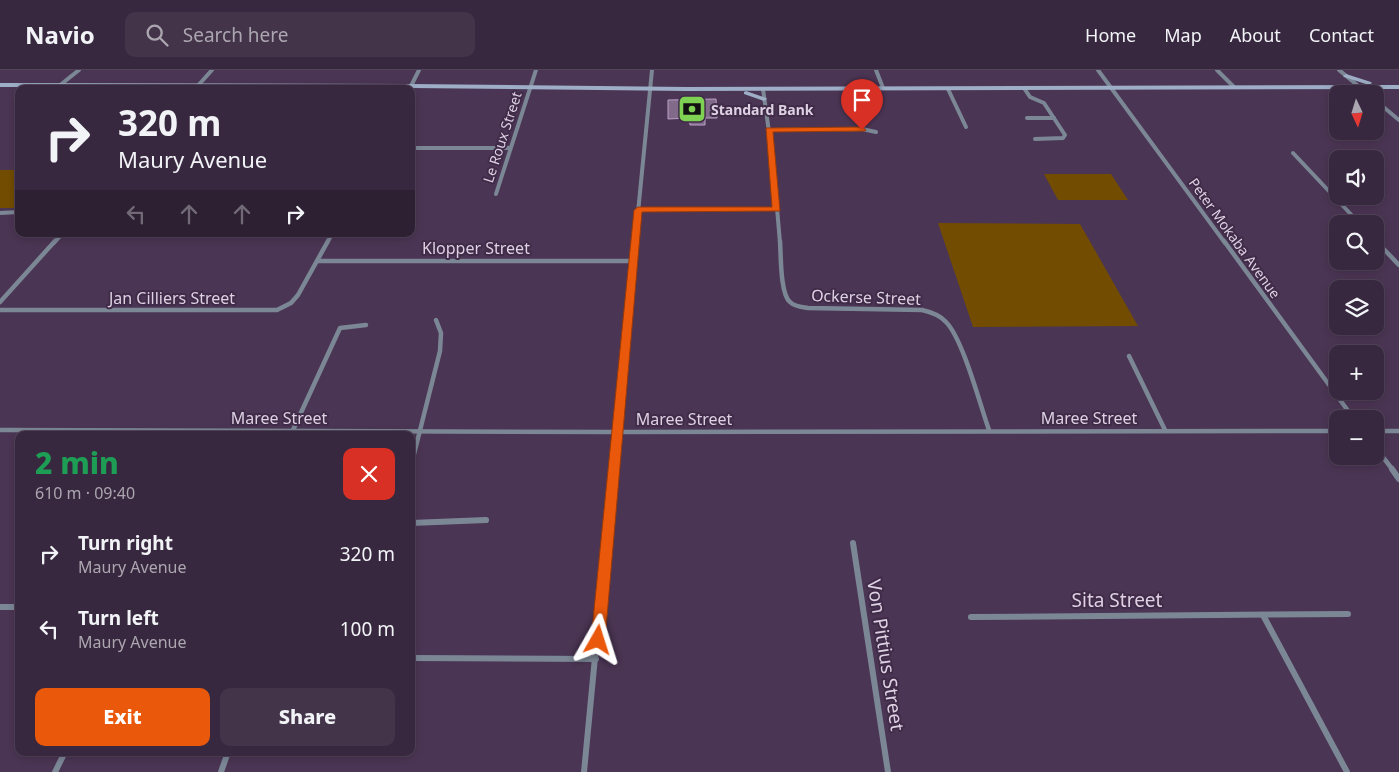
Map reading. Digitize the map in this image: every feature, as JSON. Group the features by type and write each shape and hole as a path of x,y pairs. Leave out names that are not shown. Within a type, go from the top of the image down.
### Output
{"street":[{"path":"60,85 78,70"},
{"path":"198,85 212,70"},
{"path":"412,85 420,70"},
{"name":"Le Roux Street","path":"496,194 536,70"},
{"path":"584,772 619,432 652,70"},
{"path":"876,70 883,88"},
{"name":"Peter Mokaba Avenue","path":"1098,70 1347,410"},
{"path":"1217,70 1234,87"},
{"path":"1339,70 1357,85"},
{"path":"1346,76 1376,85"},
{"path":"0,85 15,85"},
{"path":"415,86 733,90 1329,87"},
{"path":"1384,87 1399,87"},
{"path":"948,88 966,126"},
{"path":"1024,88 1030,97 1042,101 1065,135 1065,138 1035,139"},
{"name":"Ockerse Street","path":"763,89 769,130 785,296 790,303 808,308 922,310 937,313 952,327 957,338 989,430"},
{"path":"733,90 764,100"},
{"path":"1384,108 1399,120"},
{"path":"1027,118 1054,118"},
{"path":"769,130 862,130 876,132"},
{"path":"415,148 510,148"},
{"path":"1293,154 1351,215"},
{"path":"638,210 777,209"},
{"path":"0,212 15,212"},
{"path":"0,302 59,237"},
{"name":"Jan Cilliers Street","path":"0,310 277,310 286,307 295,299 330,237"},
{"path":"1384,249 1399,265"},
{"name":"Klopper Street","path":"318,261 634,261"},
{"path":"415,450 440,351 441,333 436,320"},
{"path":"293,430 340,328 366,326"},
{"path":"1129,356 1165,430"},
{"name":"Maree Street","path":"0,430 619,432 1329,430"},
{"path":"1384,431 1399,431"},
{"path":"1384,459 1399,479"},
{"path":"415,523 486,520"},
{"name":"Von Pittius Street","path":"853,543 888,772"},
{"path":"0,607 15,607"},
{"name":"Sita Street","path":"972,617 1348,614"},
{"path":"1263,615 1347,772"},
{"path":"415,658 596,659"},
{"path":"55,772 63,756"},
{"path":"221,772 227,756"}],"shaded area":[{"path":"0,170 15,170 15,208 0,208"},
{"path":"1044,174 1111,174 1128,200 1058,200"},
{"path":"938,223 1080,224 1138,326 973,327"}],"building":[{"name":"Standard Bank","path":"716,99 717,118 705,118 705,125 690,125 689,118 668,119 668,100"}],"place":[{"name":"Standard Bank","path":"692,109"}],"route":[{"path":"598,640 619,432 638,210 777,209 769,130 862,130"}]}
